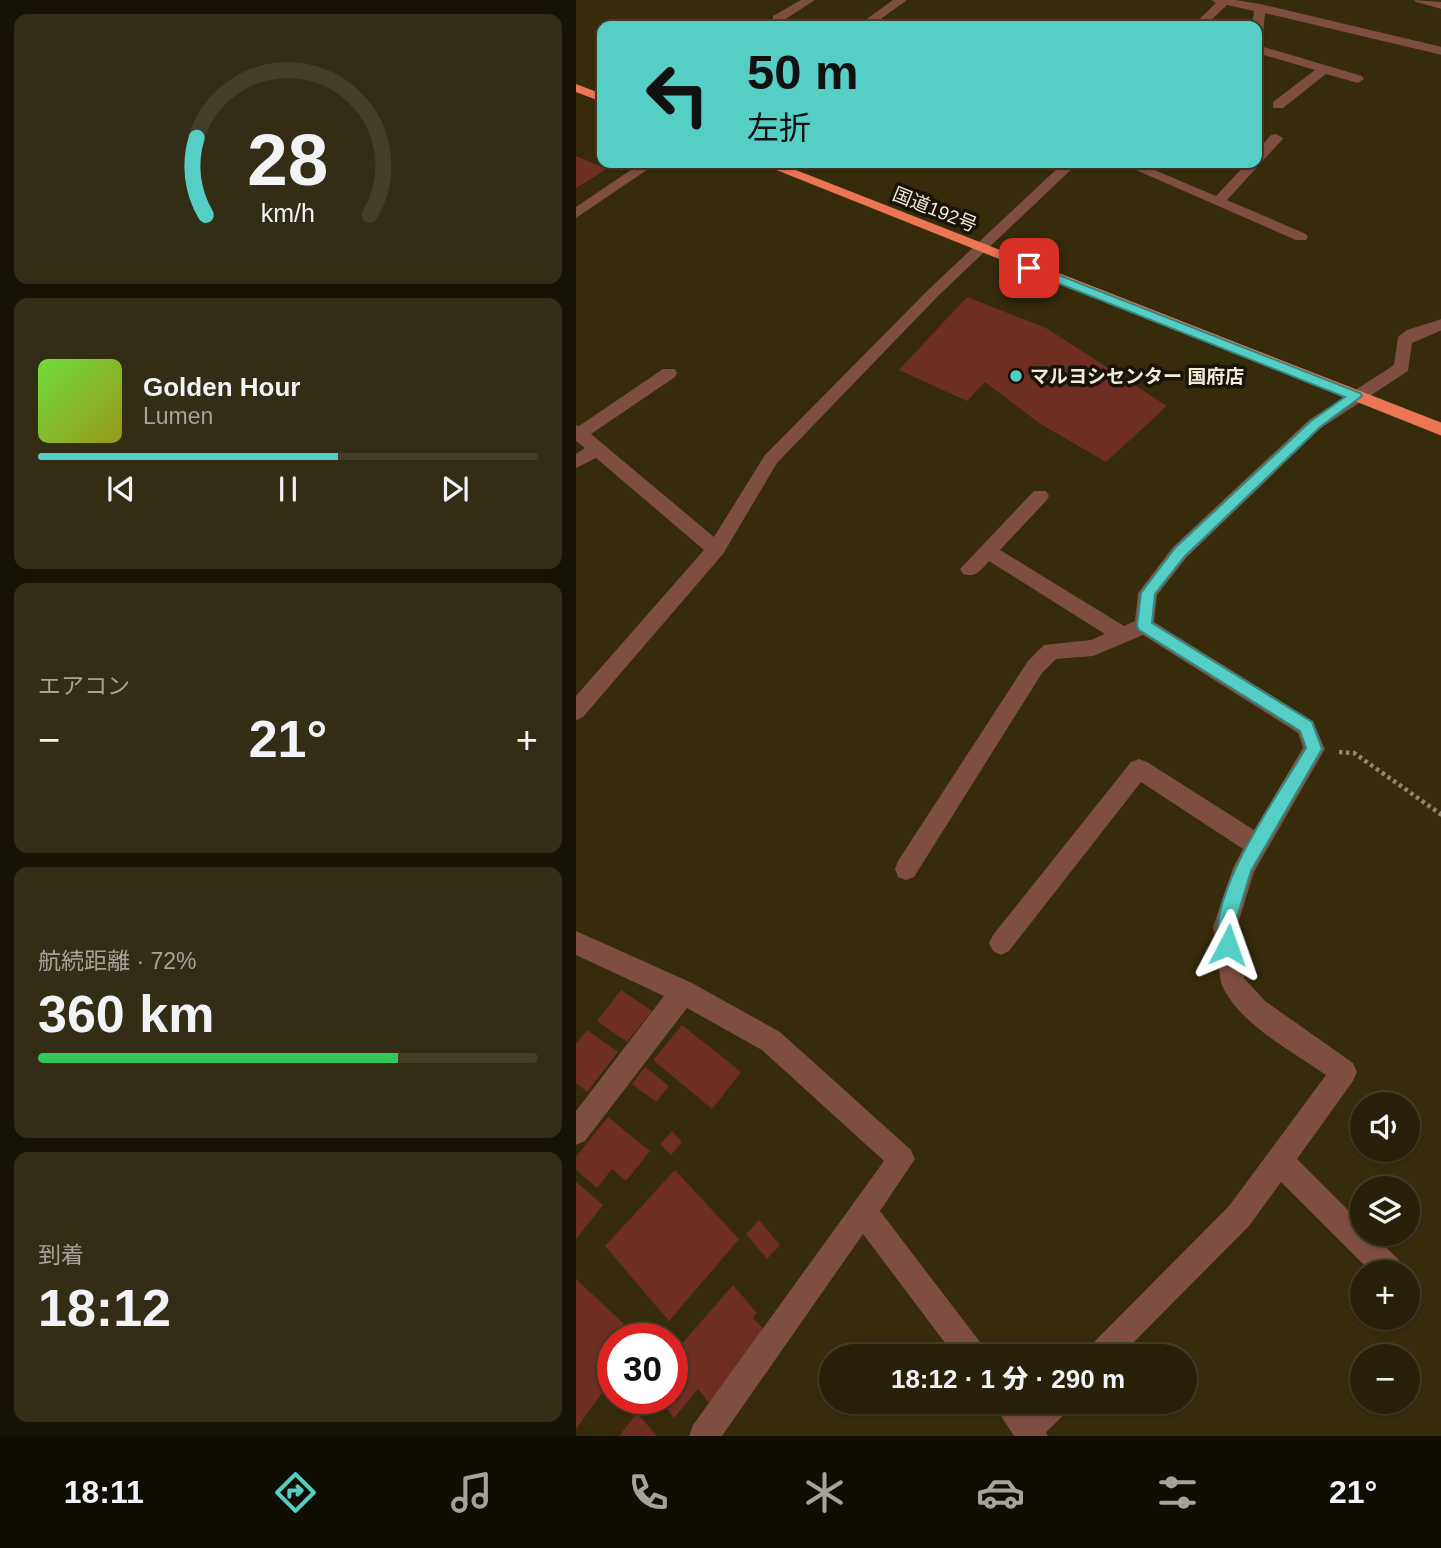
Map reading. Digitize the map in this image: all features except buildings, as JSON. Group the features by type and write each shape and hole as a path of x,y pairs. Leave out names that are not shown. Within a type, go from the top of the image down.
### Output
{"highway":[{"path":"576,88 597,96"},
{"name":"国道192号","path":"779,168 1441,430"}],"street":[{"path":"777,19 809,0"},
{"path":"870,21 901,0"},
{"path":"1217,0 1441,51"},
{"path":"1203,21 1225,0"},
{"path":"1420,0 1441,6"},
{"path":"1258,21 1260,8"},
{"path":"1262,50 1358,79"},
{"path":"1278,105 1298,95 1324,69"},
{"path":"1262,153 1276,138"},
{"path":"576,214 643,168"},
{"path":"576,711 716,549 771,459 979,248 1066,168"},
{"path":"1139,168 1301,237"},
{"path":"1218,202 1249,168"},
{"path":"1144,626 1148,593 1180,552 1315,424 1402,367 1404,341 1413,334 1441,324"},
{"path":"669,373 578,433 716,549"},
{"path":"576,462 597,449"},
{"path":"970,569 1040,496"},
{"path":"987,551 1122,635"},
{"path":"906,869 1034,667 1051,651 1093,648 1144,626"},
{"path":"1112,1344 1239,1216 1344,1072 1256,1010 1233,983 1225,927 1244,868 1314,749 1306,727 1144,626"},
{"path":"1001,943 1139,769 1257,845"},
{"path":"576,943 683,992 770,1041 902,1159 704,1436"},
{"path":"576,1132 683,992"},
{"path":"1279,1161 1379,1260"},
{"path":"863,1210 964,1344"},
{"path":"1016,1414 1030,1432 1045,1414"}],"path":[{"path":"1314,749 1354,753 1441,815"}],"place":[{"name":"マルヨシセンター 国府店","path":"1016,376"}],"route":[{"path":"1029,268 1355,396 1315,424 1180,552 1148,593 1144,626 1306,727 1314,749 1244,868 1225,927 1228,945"}]}
